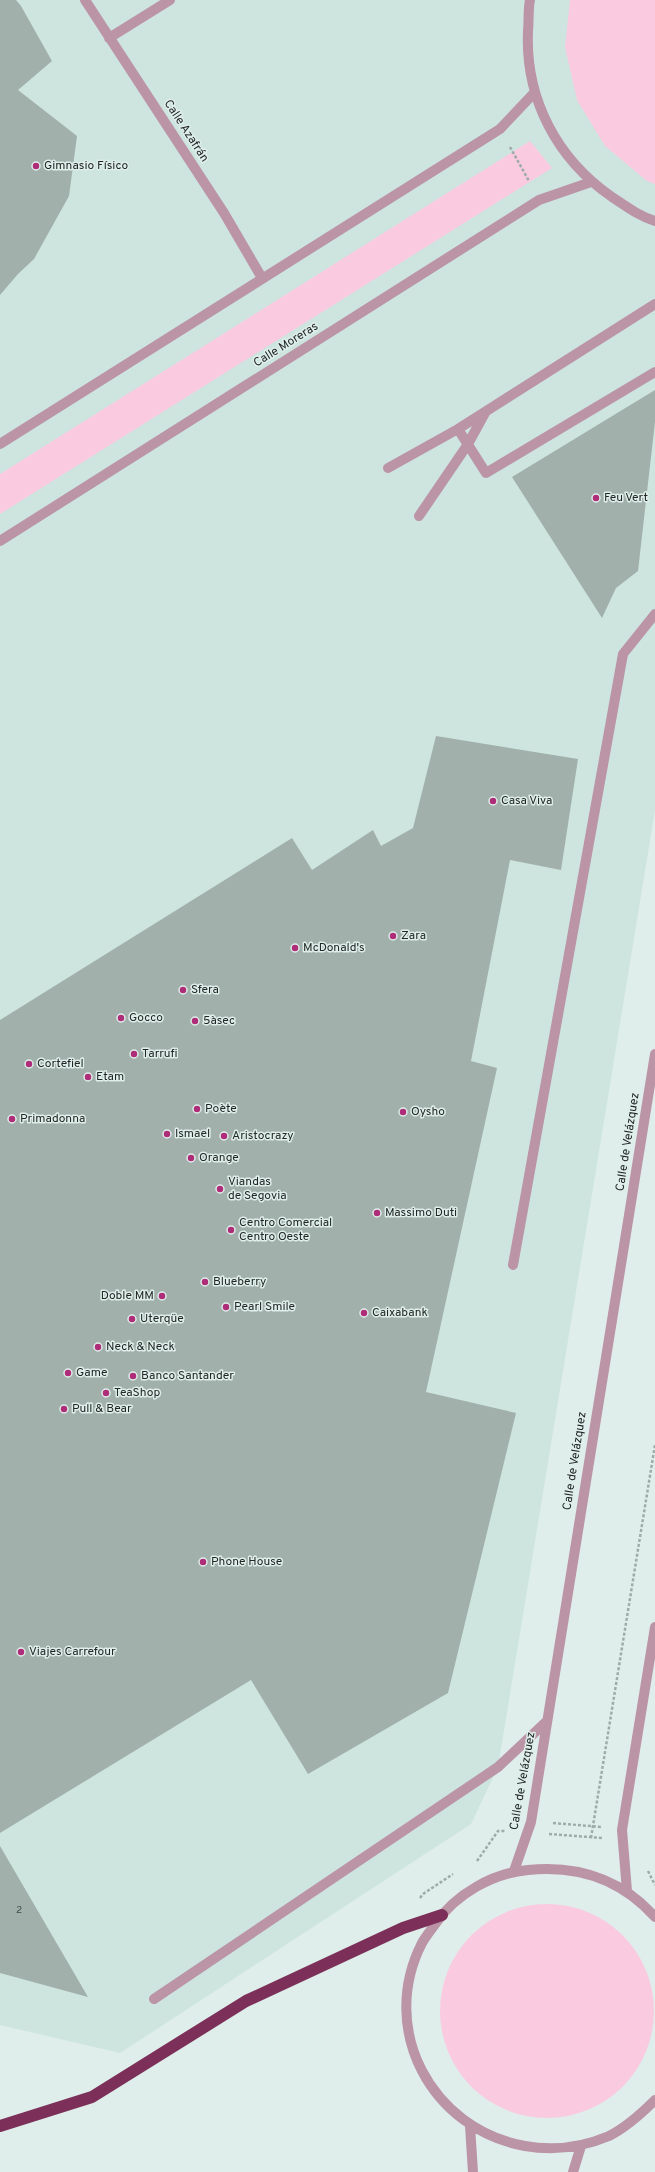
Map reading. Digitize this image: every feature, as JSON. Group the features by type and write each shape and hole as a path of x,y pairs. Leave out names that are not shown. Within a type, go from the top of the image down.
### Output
{"highway":[{"path":"0,2126 92,2097 246,2001 410,1926 442,1915"}],"street":[{"name":"Calle Azafrán","path":"85,0 224,213 262,278"},
{"path":"109,38 170,0"},
{"path":"530,0 527,48 535,92 548,126 567,156 590,182 638,216 655,221"},
{"path":"0,444 500,129 535,92"},
{"name":"Calle Moreras","path":"0,541 540,200 590,182"},
{"path":"388,468 458,429 655,304"},
{"path":"458,429 486,473 655,372"},
{"path":"419,516 468,444 486,410"},
{"path":"513,1265 623,654 655,614"},
{"name":"Calle de Velázquez","path":"514,1871 531,1822 655,1054"},
{"path":"627,1891 622,1830 655,1627"},
{"path":"154,1998 498,1767 546,1722"},
{"path":"655,1917 627,1891 592,1874 553,1867 514,1871 487,1881 463,1895 442,1915 422,1943 410,1975 406,2009 411,2043 423,2076 443,2103 470,2126 504,2142 542,2149 581,2146 609,2135 635,2119 655,2100"},
{"path":"470,2126 473,2172"},
{"path":"573,2172 581,2146"}],"path":[{"path":"500,129 540,200"},
{"path":"473,1863 479,1859 498,1831 591,1838 655,1445"},
{"path":"550,1823 604,1827"},
{"path":"410,1926 412,1911 423,1894 455,1873"}],"shaded area":[{"path":"0,0 655,0 655,810 498,1767 471,1824 120,2053 0,2025"},
{"path":"570,0 655,0 655,184 647,181 605,146 577,100 565,47"},
{"path":"530,141 552,168 0,514 0,474"},
{"path":"547,1904 568,1906 588,1912 606,1922 623,1935 636,1952 646,1970 652,1990 654,2011 652,2032 646,2052 636,2070 623,2087 606,2100 588,2110 568,2116 547,2118 526,2116 506,2110 488,2100 471,2087 458,2070 448,2052 442,2032 440,2011 442,1990 448,1970 458,1952 471,1935 488,1922 506,1912 526,1906"}],"building":[{"name":"Gimnasio Físico","path":"0,0 16,0 21,6 52,61 18,90 77,136 69,196 34,259 18,274 0,295"},
{"path":"655,390 655,422 638,571 616,588 602,618 512,477"},
{"name":"Centro Comercial Centro Oeste","path":"436,736 578,759 561,870 510,860 471,1061 497,1068 426,1392 516,1413 448,1693 308,1774 251,1680 0,1833 0,1020 292,838 312,870 373,830 381,846 413,828"},
{"path":"0,1846 88,1997 0,1973"}],"place":[{"name":"Gimnasio Físico","path":"36,166"},
{"name":"Feu Vert","path":"596,498"},
{"name":"Casa Viva","path":"493,801"},
{"name":"Zara","path":"393,936"},
{"name":"McDonald's","path":"295,948"},
{"name":"Sfera","path":"183,990"},
{"name":"Gocco","path":"121,1018"},
{"name":"5àsec","path":"195,1021"},
{"name":"Tarrufi","path":"134,1054"},
{"name":"Cortefiel","path":"29,1064"},
{"name":"Etam","path":"88,1077"},
{"name":"Poète","path":"197,1109"},
{"name":"Oysho","path":"403,1112"},
{"name":"Primadonna","path":"12,1119"},
{"name":"Ismael","path":"167,1134"},
{"name":"Aristocrazy","path":"224,1136"},
{"name":"Orange","path":"191,1158"},
{"name":"Viandas de Segovia","path":"220,1189"},
{"name":"Massimo Duti","path":"377,1213"},
{"name":"Centro Comercial Centro Oeste","path":"231,1230"},
{"name":"Blueberry","path":"205,1282"},
{"name":"Doble MM","path":"162,1296"},
{"name":"Pearl Smile","path":"226,1307"},
{"name":"Caixabank","path":"364,1313"},
{"name":"Uterqüe","path":"132,1319"},
{"name":"Neck & Neck","path":"98,1347"},
{"name":"Game","path":"68,1373"},
{"name":"Banco Santander","path":"133,1376"},
{"name":"TeaShop","path":"106,1393"},
{"name":"Pull & Bear","path":"64,1409"},
{"name":"Phone House","path":"203,1562"},
{"name":"Viajes Carrefour","path":"21,1652"}]}
